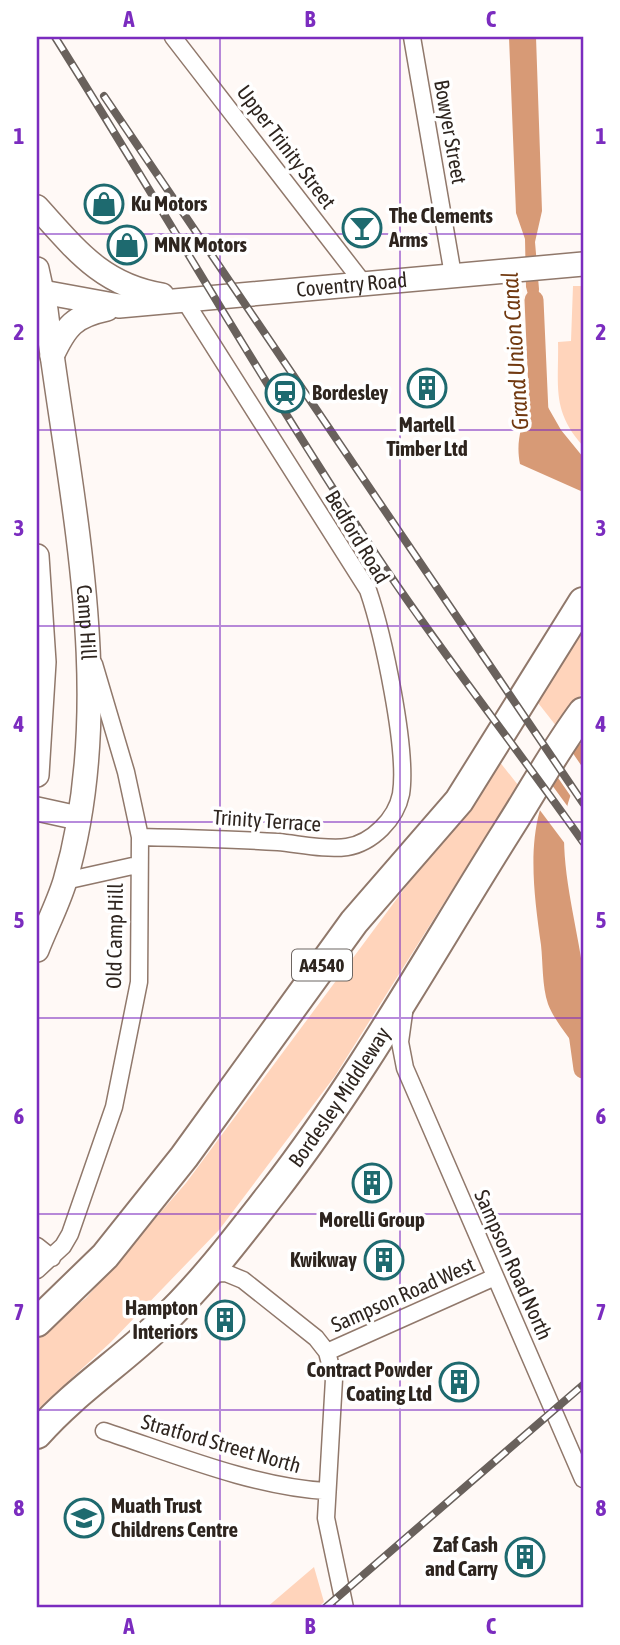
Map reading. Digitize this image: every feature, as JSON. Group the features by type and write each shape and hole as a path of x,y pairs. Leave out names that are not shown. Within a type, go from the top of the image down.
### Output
{"highway":[{"name":"A4540","path":"37,1322 105,1256 184,1157 354,922 459,801 583,602"},
{"name":"Bordesley Middleway","path":"37,1434 83,1389 159,1326 207,1274 274,1191 334,1108 411,990 462,903 583,712"}],"main road":[{"path":"37,207 99,272 120,284 183,298"},
{"name":"Coventry Road","path":"52,356 62,335 77,318 119,306 183,298 583,264"},
{"name":"Camp Hill","path":"37,270 52,356 90,648 88,711 78,818 65,881 37,950"},
{"name":"Coventry Road","path":"40,292 119,306"},
{"name":"Camp Hill","path":"37,556 44,650 37,775"},
{"path":"37,809 78,818"}],"street":[{"name":"Upper Trinity Street","path":"173,37 364,284"},
{"name":"Bowyer Street","path":"412,37 453,275"},
{"name":"Bedford Road","path":"183,298 368,590 378,620 403,765 401,795 384,825"},
{"name":"Old Camp Hill","path":"37,1270 52,1258 70,1234 114,1107 139,982 137,865 140,836 126,772 90,648"},
{"name":"Trinity Terrace","path":"140,836 346,847 368,840 384,825"},
{"path":"65,881 137,865"},
{"name":"Sampson Road North","path":"411,990 401,1024 400,1042 405,1068 583,1479"},
{"path":"37,1246 52,1258"},
{"path":"207,1274 226,1273 243,1280 316,1338 327,1352"},
{"name":"Sampson Road West","path":"327,1352 495,1277"},
{"name":"Stratford Street North","path":"327,1352 334,1379 326,1491 328,1540 345,1608"},
{"name":"Stratford Street North","path":"104,1432 223,1469 303,1490 326,1491"}],"shaded area":[{"path":"509,37 536,37 542,211 535,242 539,289 536,325 526,287 525,239 516,213"},
{"path":"573,286 583,286 583,446 561,409 558,385 558,342 571,341"},
{"name":"Grand Union Canal","path":"537,388 561,430 583,457 583,492 520,464 520,436 529,409 521,397 523,394 532,403"},
{"path":"583,621 583,692 557,727 535,699"},
{"path":"581,743 583,775 571,794 565,817 564,843 584,983 582,1059 555,1018 546,997 533,864 539,813 548,788 562,765"},
{"path":"499,761 518,785 335,1076 219,1230 111,1342 37,1410 37,1336 86,1298 186,1183"},
{"path":"314,1567 324,1602 317,1608 266,1608"}],"pier":[{"path":"570,749 583,768 583,780 574,801 554,772"},
{"path":"549,781 571,811 569,849 539,809"}],"waterway":[{"name":"Grand Union Canal","path":"534,300 539,413"},
{"name":"Grand Union Canal","path":"578,1033 583,1069"}],"railway":[{"path":"55,37 373,550 583,842"},
{"path":"104,96 583,803"},
{"path":"325,1608 583,1385"}],"place":[{"name":"Ku Motors","path":"104,204"},
{"name":"The Clements Arms","path":"362,228"},
{"name":"MNK Motors","path":"127,245"},
{"name":"Martell Timber Ltd","path":"427,388"},
{"name":"Bordesley","path":"285,393"},
{"name":"Morelli Group","path":"372,1183"},
{"name":"Kwikway","path":"384,1260"},
{"name":"Hampton Interiors","path":"225,1320"},
{"name":"Contract Powder Coating Ltd","path":"459,1382"},
{"name":"Muath Trust Childrens Centre","path":"84,1518"},
{"name":"Zaf Cash and Carry","path":"525,1557"}]}
